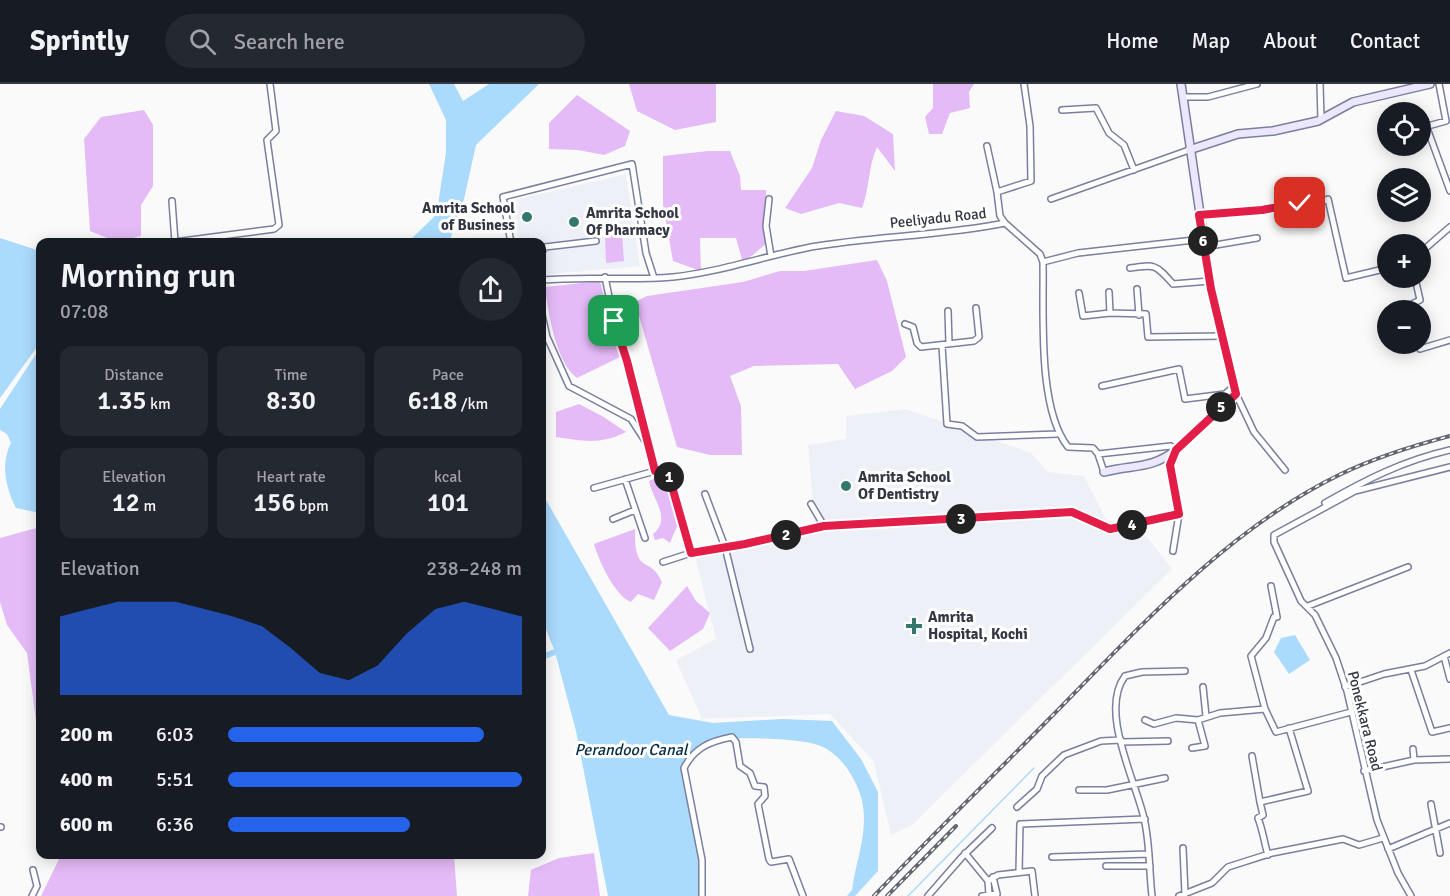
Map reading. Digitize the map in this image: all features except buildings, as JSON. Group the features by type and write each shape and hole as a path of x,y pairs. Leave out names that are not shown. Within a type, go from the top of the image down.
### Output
{"street":[{"path":"205,238 274,229 279,225 267,140 276,131 270,84"},
{"path":"997,192 1031,181 1030,126 1024,84"},
{"path":"1181,84 1210,281 1235,390 1254,432 1285,470"},
{"path":"1183,97 1208,97 1257,84"},
{"path":"1320,84 1321,120"},
{"path":"1051,200 1238,134 1273,131 1321,120 1353,102 1430,84"},
{"path":"1439,84 1446,121 1427,128 1450,191"},
{"path":"1443,102 1450,100"},
{"path":"1062,110 1096,108 1109,133 1124,144 1134,170"},
{"path":"987,146 1000,216 1005,223"},
{"path":"510,238 503,197 632,164 646,253 654,278"},
{"path":"1287,187 1289,205"},
{"path":"769,199 766,226 771,256"},
{"path":"1199,215 1328,199 1346,278 1377,271"},
{"path":"172,201 175,238"},
{"name":"Peeliyadu Road","path":"546,280 674,277 812,247 917,233 980,228 1005,223 1040,254 1043,262"},
{"path":"1431,243 1450,227"},
{"path":"1235,390 1176,450 1158,463 1148,466 1128,465 1104,472 1098,454 1093,448 1068,447 1058,434 1044,346 1043,262 1084,252 1257,238"},
{"path":"546,247 596,241"},
{"path":"1130,268 1152,266 1162,269 1173,284 1210,281"},
{"path":"605,277 614,321 655,471"},
{"path":"1137,289 1139,315"},
{"path":"1109,292 1110,313"},
{"path":"1079,293 1083,316 1110,313 1146,315 1148,337 1224,336"},
{"path":"905,324 913,327 918,345 942,346 974,341 979,337 976,308"},
{"path":"948,311 949,344"},
{"path":"546,333 569,386 631,418 649,447"},
{"path":"1431,346 1450,340"},
{"path":"942,346 947,424 962,426 977,437 1058,434"},
{"path":"1102,386 1179,369 1185,399 1235,390"},
{"path":"1098,454 1171,446 1176,450"},
{"path":"1173,551 1179,514 1170,465 1176,450"},
{"path":"1305,517 1356,483 1424,456 1450,450"},
{"name":"Ponekkara Road","path":"1411,896 1383,838 1364,771 1345,687 1318,618 1308,606 1301,602 1274,542 1274,535 1355,491 1450,467"},
{"path":"594,488 667,469 691,553"},
{"path":"625,479 645,538"},
{"path":"705,494 725,547 750,649"},
{"path":"811,504 824,526"},
{"path":"613,519 635,510"},
{"path":"663,562 691,553 824,526 1072,512 1110,529 1179,514"},
{"path":"1308,606 1408,567"},
{"path":"1271,586 1276,602 1275,617 1266,638 1251,656 1265,709 1276,732 1351,712"},
{"path":"1345,687 1384,674 1425,666 1447,654 1450,679"},
{"path":"1152,896 1145,819 1115,719 1118,685 1125,676 1142,672 1185,670"},
{"path":"1412,670 1432,732 1450,728"},
{"path":"1203,687 1206,716"},
{"path":"1145,720 1154,724 1168,723 1176,718 1198,720 1206,716 1265,709"},
{"path":"1192,748 1205,746 1198,720"},
{"path":"1260,802 1308,791 1289,728"},
{"path":"702,896 702,860 684,768 689,759 709,742 732,737 736,742 740,766 750,773 755,786 764,787 765,796 758,804 769,859 771,862 789,859 803,896"},
{"path":"1017,807 1037,789 1042,776 1064,755 1101,741 1168,741"},
{"path":"1413,749 1414,760"},
{"path":"1252,756 1263,815 1258,818 1266,838 1264,843 1268,855"},
{"path":"1364,771 1414,760 1450,759"},
{"path":"1079,790 1107,790 1165,778"},
{"path":"1431,804 1440,853"},
{"path":"1019,872 1018,825 1020,824 1145,819"},
{"path":"1388,849 1450,823"},
{"path":"928,896 965,853 992,828"},
{"path":"1183,848 1187,895 1212,883 1228,867 1268,855 1343,839 1359,844 1383,838"},
{"path":"965,853 991,879"},
{"path":"1052,857 1149,854"},
{"path":"1106,866 1150,866"},
{"path":"32,896 37,886 33,870"},
{"path":"991,879 1032,871 1035,896"},
{"path":"982,896 989,895 991,879"}],"shaded area":[{"path":"629,84 716,84 716,122 675,130 637,111"},
{"path":"933,84 974,84 969,92 970,108 950,113 942,134 929,134 925,117 933,108"},
{"path":"577,95 630,131 625,146 604,155 578,150 549,149 549,123"},
{"path":"144,110 153,125 153,186 141,205 141,236 107,238 90,231 84,139 101,117"},
{"path":"836,111 864,116 893,134 895,171 877,147 862,208 839,203 801,214 785,208 812,168 821,140"},
{"path":"730,151 740,176 741,190 766,190 767,243 743,263 736,238 700,238 701,271 673,261 663,205 663,156"},
{"name":"Amrita School Of Pharmacy","path":"626,174 640,266 546,275 546,238 519,238 511,201"},
{"path":"622,234 624,261 606,263 605,236"},
{"path":"877,260 887,281 906,357 892,371 855,389 838,364 754,366 730,376 741,406 742,455 710,455 677,447 635,302 647,296 743,282 780,271 804,271"},
{"path":"600,281 620,357 577,378 570,371 558,349 551,323 546,287"},
{"path":"579,404 626,432 600,440 584,441 556,437 556,412"},
{"name":"Amrita Hospital, Kochi","path":"906,409 1031,453 1048,472 1084,476 1106,519 1146,536 1172,569 912,825 891,835 874,762 830,714 702,719 676,660 716,639 694,553 815,526 808,445 846,439 846,416"},
{"path":"663,475 667,482 677,526 670,543 663,538 655,540 653,534 661,522 661,515 649,481"},
{"path":"36,528 36,720 27,653 7,625 0,602 0,538"},
{"path":"635,529 637,554 653,569 662,582 654,600 638,594 631,602 619,593 608,577 594,544"},
{"path":"687,586 696,601 710,613 703,629 670,651 648,628"},
{"path":"594,853 600,896 528,896 531,870 559,858"},
{"path":"59,859 454,859 457,896 41,896"}],"water":[{"path":"429,84 454,84 463,101 489,84 539,84 476,145 464,199 451,238 412,238 437,214 446,153 446,120"},
{"path":"0,238 36,250 36,348 0,398"},
{"path":"36,354 36,512 16,508 12,500 5,468 11,443 7,434 0,430 0,409"},
{"name":"Perandoor Canal","path":"546,500 669,715 713,723 782,719 832,721 861,759 878,792 878,871 855,896 847,896 852,890 862,841 863,804 848,770 832,752 818,745 780,739 717,739 708,741 681,765 705,877 704,896 608,896 576,731 555,652 546,629"},
{"path":"1295,635 1310,660 1289,674 1274,652 1281,638"}],"waterway":[{"path":"546,655 555,652"},
{"path":"908,896 1034,768"}],"railway":[{"path":"874,896 1149,618 1221,553 1258,524 1339,475 1393,453 1450,436"},
{"path":"887,896 956,826"}],"place":[{"name":"Amrita School of Business","path":"527,217"},
{"name":"Amrita School Of Pharmacy","path":"574,222"},
{"name":"Amrita School Of Dentistry","path":"846,486"},
{"name":"Amrita Hospital, Kochi","path":"914,626"}],"route":[{"path":"614,321 627,361 655,471 667,469 680,522 691,553 745,544 824,526 905,521 1072,512 1102,527 1120,528 1179,514 1170,465 1176,450 1236,394 1211,289 1199,215 1262,210 1300,203"}]}
